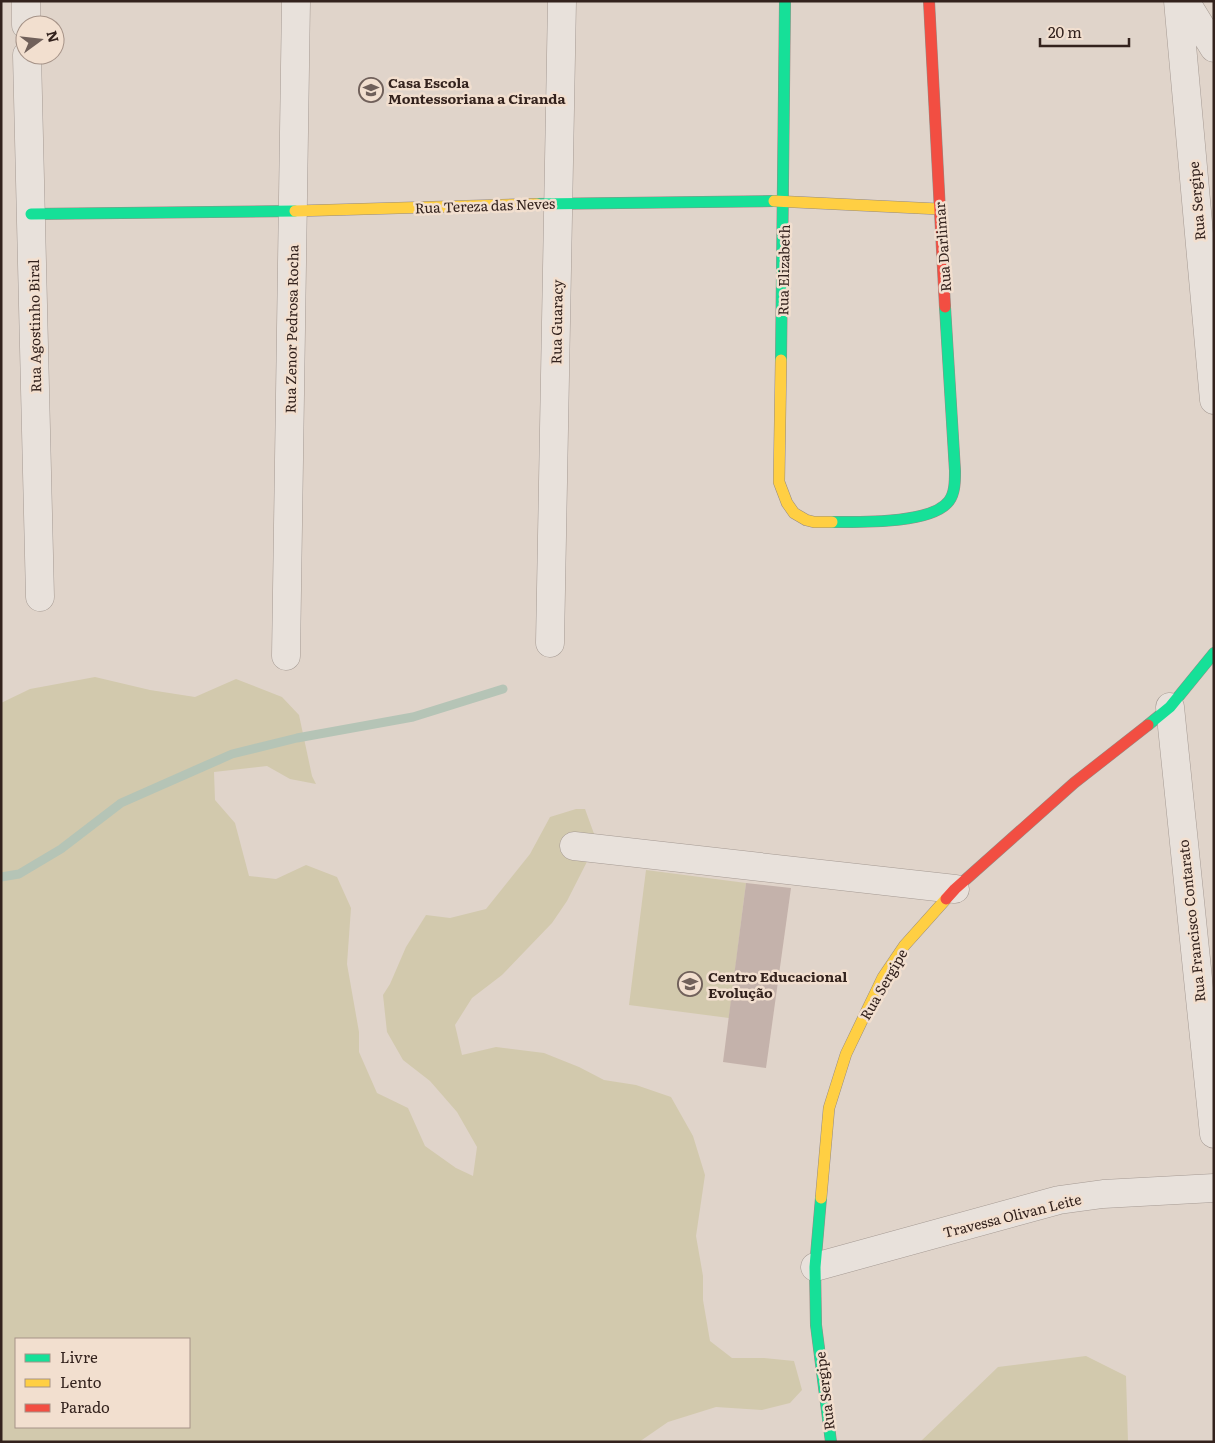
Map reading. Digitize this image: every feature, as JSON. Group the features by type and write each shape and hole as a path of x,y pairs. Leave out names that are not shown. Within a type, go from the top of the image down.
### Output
{"street":[{"path":"26,1 26,15"},
{"name":"Rua Zenor Pedrosa Rocha","path":"286,656 296,1"},
{"name":"Rua Guaracy","path":"550,643 562,1"},
{"name":"Rua Elizabeth","path":"785,1 779,482 785,500 792,512 800,519 814,522 914,518 937,512 944,507 953,493"},
{"name":"Rua Darlimar","path":"929,1 939,209 955,452 953,493"},
{"name":"Rua Sergipe","path":"1178,1 1214,400"},
{"path":"1185,1 1214,48"},
{"name":"Rua Agostinho Biral","path":"27,65 40,598"},
{"name":"Rua Tereza das Neves","path":"32,214 293,211 558,203 784,201 939,209"},
{"name":"Rua Sergipe","path":"831,1442 816,1325 815,1267 829,1108 846,1054 883,977 904,946 955,889 1074,783 1170,707 1205,666 1214,652"},
{"name":"Rua Francisco Contarato","path":"1170,707 1204,962 1214,1134"},
{"path":"574,846 955,889"},
{"name":"Travessa Olivan Leite","path":"815,1267 1059,1200 1103,1194 1214,1188"}],"shaded area":[{"path":"95,677 150,690 195,697 236,679 282,697 299,715 312,776 316,784 290,779 267,766 214,772 215,800 235,823 249,876 276,879 306,865 337,877 351,908 347,964 359,1032 359,1052 377,1093 408,1108 425,1146 456,1168 473,1176 477,1147 457,1112 430,1081 403,1060 387,1032 383,995 390,984 406,947 426,915 450,918 486,909 530,854 550,817 576,809 585,809 597,842 567,901 552,923 502,975 472,998 455,1025 462,1055 496,1047 544,1053 579,1067 604,1080 636,1085 671,1097 693,1136 705,1175 696,1236 703,1276 703,1300 710,1341 732,1358 764,1358 794,1361 802,1390 790,1403 762,1410 716,1407 668,1422 639,1442 1,1442 1,703 30,689"},
{"path":"646,870 746,883 729,1018 629,1005"},
{"path":"1086,1356 1126,1376 1128,1442 920,1442 998,1367"}],"building":[{"path":"746,883 791,888 766,1068 723,1062"}],"waterway":[{"path":"1,877 19,874 61,849 121,803 232,754 297,738 413,717 503,689"}],"traffic: fast":[{"path":"781,360 785,1"},
{"path":"537,204 774,201"},
{"path":"31,214 295,211"},
{"path":"832,522 912,518 940,509 951,498 955,471 945,307"},
{"path":"1148,725 1170,707 1214,653"},
{"path":"821,1198 815,1267 816,1325 831,1442"}],"traffic: slow":[{"path":"774,201 939,209"},
{"path":"295,211 537,204"},
{"path":"781,360 779,482 787,503 794,513 814,522 832,522"},
{"path":"821,1198 829,1108 846,1054 883,977 904,946 946,899"}],"traffic: jam":[{"path":"929,1 945,307"},
{"path":"946,899 1074,783 1148,725"}],"place":[{"name":"Casa Escola Montessoriana a Ciranda","path":"371,90"},
{"name":"Centro Educacional Evolução","path":"690,984"}]}
